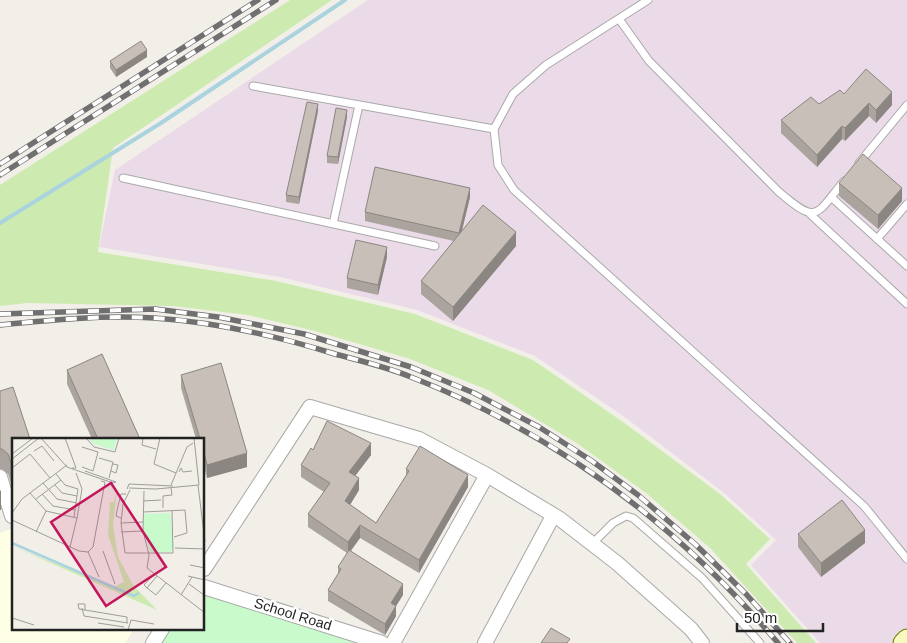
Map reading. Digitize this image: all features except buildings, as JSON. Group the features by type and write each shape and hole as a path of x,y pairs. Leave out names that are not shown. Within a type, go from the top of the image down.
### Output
{"main road":[{"path":"903,643 907,639"}],"street":[{"path":"205,567 310,407 419,439 487,475 553,516 624,569 702,643"},
{"path":"393,643 487,475"},
{"path":"0,477 8,517"},
{"path":"485,643 553,516"},
{"name":"School Road","path":"205,587 382,643"},
{"path":"153,643 161,630"}],"lane":[{"path":"648,0 539,71 513,94 494,129 498,165 514,190 864,506 907,558"},
{"path":"619,18 649,61 779,192 803,212 810,214 907,304"},
{"path":"253,86 494,129"},
{"path":"333,224 359,105"},
{"path":"856,166 907,105"},
{"path":"810,214 819,211 850,174"},
{"path":"123,178 435,246"},
{"path":"831,197 907,266"},
{"path":"877,239 907,204"},
{"path":"592,544 613,523 626,516 633,518 702,578 760,643"},
{"path":"893,643 907,631"}],"shaded area":[{"path":"368,0 907,0 907,643 820,643 751,565 776,540 723,492 626,418 535,356 417,310 280,277 99,247 115,170"},
{"path":"12,529 12,630 133,630 125,643 0,643 0,533"}],"green space":[{"path":"290,0 332,0 113,148 98,252 276,281 415,314 533,360 623,422 720,494 770,539 746,564 816,643 797,643 710,548 646,493 578,444 488,390 410,359 315,331 248,315 172,306 28,303 0,306 0,185"},
{"path":"205,594 368,643 161,643 169,630 205,630"}],"waterway":[{"path":"0,223 161,123 345,0"}],"railway":[{"path":"0,164 258,0"},
{"path":"0,175 276,0"},
{"path":"0,314 155,309 218,317 304,334 411,367 474,393 539,427 592,461 638,495 695,544 746,594 790,643"},
{"path":"0,325 115,317 177,320 246,331 291,341 383,367 411,377 465,400 516,426 565,455 611,487 699,559 778,643"}]}
